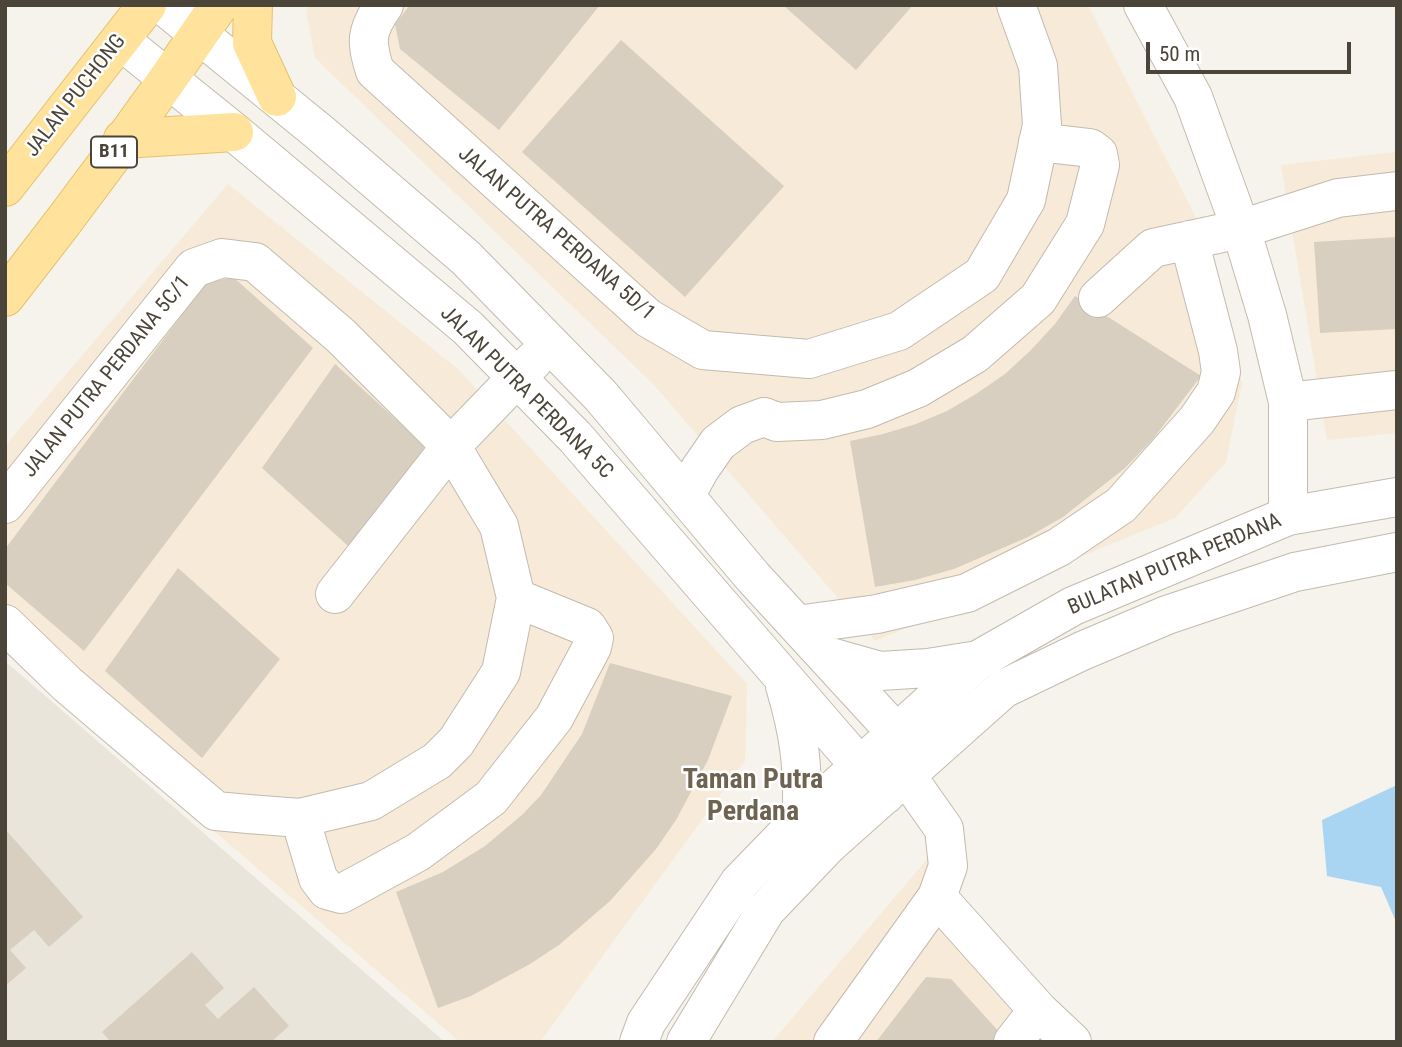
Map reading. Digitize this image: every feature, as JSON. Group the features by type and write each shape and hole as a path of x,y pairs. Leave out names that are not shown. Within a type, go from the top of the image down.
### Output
{"main road":[{"name":"JALAN PUCHONG","path":"5,187 147,5"},
{"path":"253,5 251,43 276,97"},
{"name":"B11","path":"5,297 92,186 209,20"},
{"path":"123,139 234,132"}],"street":[{"path":"163,5 209,20 276,97 466,258 601,396 753,577 897,732 904,777 944,829 948,866 937,897 833,1042"},
{"name":"JALAN PUTRA PERDANA 5D/1","path":"384,5 375,17 366,44 375,71 648,318 703,350 810,359 899,331 982,275 1026,200 1042,125 1038,66 1016,5"},
{"path":"1143,5 1193,97 1241,229 1267,315 1288,401 1288,516 1397,497"},
{"name":"JALAN PUTRA PERDANA 5C","path":"120,40 468,328 575,437 860,765 904,777"},
{"path":"685,496 718,443 742,425 764,417 777,422 822,420 867,409 918,388 975,354 1038,299 1085,224 1100,165 1098,154 1090,148 1038,142"},
{"path":"1098,298 1153,248 1241,229 1338,198 1397,191"},
{"path":"797,625 877,614 967,593 1059,547 1121,505 1197,420 1216,392 1221,372 1189,240"},
{"name":"JALAN PUTRA PERDANA 5C/1","path":"5,504 194,268 222,258 255,262 341,336 451,446 499,526 516,598 501,672 456,742 437,761 372,801 300,818 216,810 67,684 5,624"},
{"path":"335,594 451,446 549,343"},
{"path":"1288,401 1397,390"},
{"name":"BULATAN PUTRA PERDANA","path":"639,1042 646,1023 739,883 802,818 978,660 1073,606 1288,516 1306,531 1311,542 1309,554 1295,572 1167,615 1082,651 1003,689 829,844 766,910 686,1042"},
{"path":"1295,572 1397,552"},
{"path":"300,818 318,878 327,890 341,894 418,852 491,798 554,718 592,647 594,638 587,627 516,598"},
{"path":"825,655 880,671 928,668 978,660"},
{"path":"781,674 797,725 803,770 802,818"},
{"path":"937,897 1038,1010 1072,1042"},
{"path":"1013,1042 1038,1010"}],"shaded area":[{"path":"310,5 1088,5 1195,216 1242,383 1226,462 1175,518 875,641 654,385 315,58 306,11"},
{"path":"1397,152 1397,433 1327,440 1281,165"},
{"path":"228,184 459,370 747,684 745,761 540,1042 460,1042 5,652 5,446"},
{"path":"5,661 445,1042 5,1042"},
{"path":"928,858 1091,1042 772,1042"}],"water":[{"path":"1397,785 1397,924 1381,887 1327,876 1322,820"}],"building":[{"path":"410,5 600,5 499,130 400,49 395,24"},
{"path":"783,5 913,5 856,70"},
{"path":"621,40 784,186 685,297 522,152"},
{"path":"1397,237 1397,329 1320,333 1314,242"},
{"path":"233,277 313,348 84,651 5,583 5,549 206,283"},
{"path":"1075,296 1201,376 1153,439 1125,468 1063,517 1028,537 954,569 875,587 850,441 916,424 947,411 976,394 1005,374 1031,350 1055,324"},
{"path":"335,364 436,456 358,555 262,468"},
{"path":"178,568 280,659 202,758 105,671"},
{"path":"610,663 732,696 708,760 676,820 656,849 610,901 559,945 530,964 471,996 438,1008 396,892 443,872 485,846 541,795 582,734"},
{"path":"5,829 83,917 49,947 34,930 10,950 26,968 5,986"},
{"path":"192,952 224,988 205,1005 218,1019 254,987 289,1026 271,1042 111,1042 102,1032"},
{"path":"926,977 951,979 1003,1036 998,1042 876,1042"}],"district":[{"name":"Taman Putra Perdana","path":"753,797"}]}
